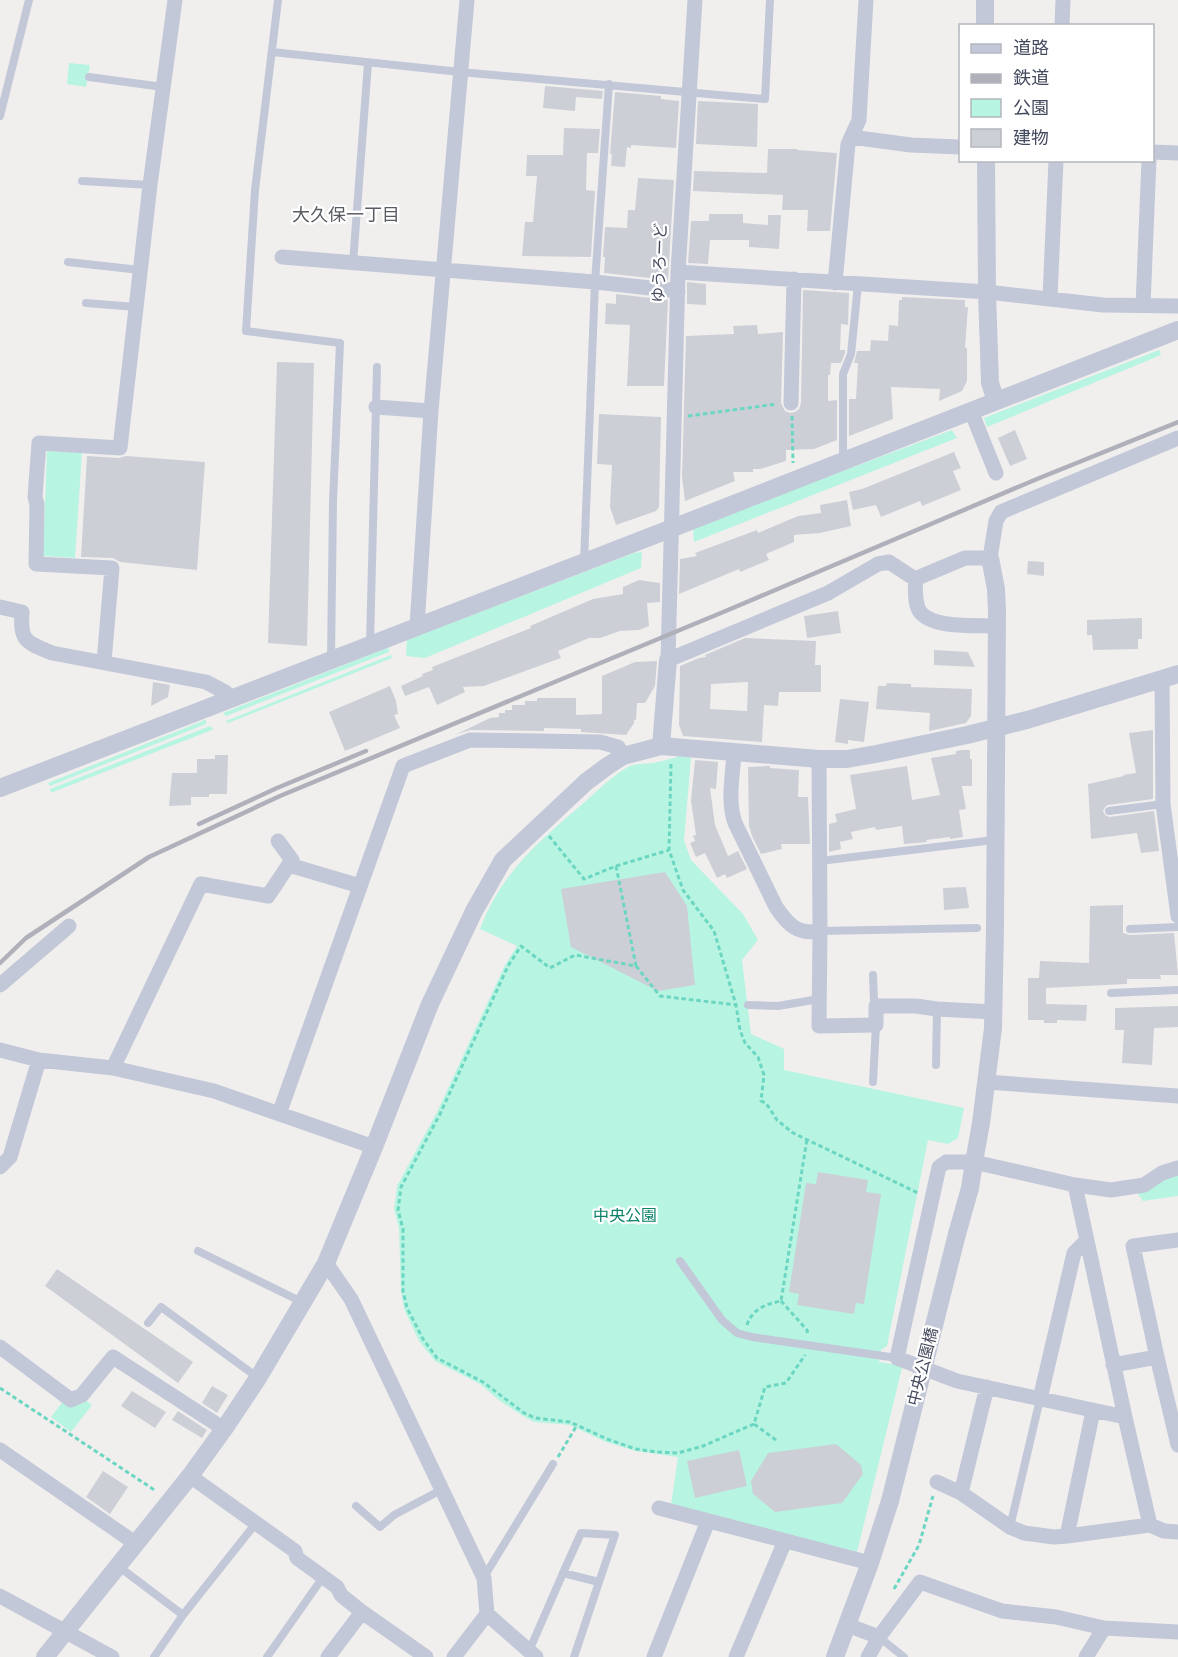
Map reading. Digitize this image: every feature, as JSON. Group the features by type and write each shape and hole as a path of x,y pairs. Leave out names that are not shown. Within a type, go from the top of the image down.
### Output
{"street":[{"path":"104,662 112,568 36,564 39,443 120,448 150,185 175,0"},
{"path":"417,626 431,411 467,0"},
{"name":"ゆうろーど","path":"668,660 678,272 695,0"},
{"path":"835,283 848,144 859,120 866,0"},
{"path":"985,0 985,24"},
{"path":"1062,24 1064,0"},
{"path":"851,136 911,145 959,147"},
{"path":"1154,152 1178,153"},
{"path":"986,162 990,383 996,401"},
{"path":"1050,298 1056,162"},
{"path":"1143,306 1149,162"},
{"path":"282,257 595,282 678,291"},
{"path":"678,272 987,292 1103,305 1178,306"},
{"path":"791,403 794,279"},
{"path":"0,788 1178,330"},
{"path":"376,407 431,411"},
{"path":"971,411 996,473"},
{"path":"915,579 965,558 990,558 996,521 1001,512 1178,438"},
{"name":"中央公園橋","path":"835,1657 890,1501 970,1188 986,1082 994,1012 997,626 996,589 990,558"},
{"path":"661,746 668,660 828,593 878,564 889,562 915,579"},
{"path":"915,579 916,602 920,611 928,618 938,623 997,626"},
{"path":"0,607 22,612 21,627 29,643 52,653 206,682 232,698"},
{"path":"45,1657 190,1476 258,1378 303,1303 326,1263 430,1004 474,911 504,860 586,782 623,756 661,746 819,759 847,759 996,728 1170,676 1163,804 1168,825 1178,916"},
{"path":"279,1114 403,766 470,740 600,742 618,747 623,756"},
{"path":"735,752 731,805 735,823 782,916 798,930 811,933 820,931"},
{"path":"819,759 819,1026 876,1025 876,1006 916,1006 937,1010 994,1012"},
{"path":"113,1068 201,885 268,896 292,860 278,841"},
{"path":"289,865 360,886"},
{"path":"0,985 69,926"},
{"path":"0,1050 39,1060 113,1068 214,1091 374,1147"},
{"path":"0,1167 10,1156 39,1060"},
{"path":"986,1082 1178,1096"},
{"path":"1125,1417 957,1381 897,1358 939,1167 946,1162 974,1162 1075,1185 1111,1190 1144,1185 1178,1164"},
{"path":"1075,1185 1150,1525"},
{"path":"1040,1399 1074,1253 1087,1240"},
{"path":"1178,1240 1133,1246 1178,1445"},
{"path":"326,1263 351,1299 484,1578 487,1614 454,1657"},
{"path":"0,1347 71,1400 82,1395 113,1357 224,1429"},
{"path":"1113,1365 1157,1357"},
{"path":"961,1493 987,1387"},
{"path":"1067,1536 1093,1411"},
{"path":"0,1450 135,1543"},
{"path":"190,1476 295,1551 297,1558 337,1587 341,1595 362,1612 426,1657"},
{"path":"937,1482 961,1493 1010,1527 1024,1533 1054,1537 1150,1525 1178,1532"},
{"path":"658,1508 870,1563"},
{"path":"654,1657 708,1521"},
{"path":"736,1657 785,1541"},
{"path":"868,1657 879,1637 920,1582 1002,1611 1056,1617 1104,1628 1178,1632"},
{"path":"0,1596 112,1657"},
{"path":"328,1657 362,1612"},
{"path":"487,1614 533,1654"},
{"path":"847,1625 879,1637"},
{"path":"1086,1657 1104,1628"}],"lane":[{"path":"0,116 29,0"},
{"path":"278,0 255,190 246,331 340,343 333,501 331,660"},
{"path":"272,52 460,72 765,99 770,0"},
{"path":"353,263 368,63"},
{"path":"89,77 163,87"},
{"path":"584,562 595,282 609,84"},
{"path":"82,181 150,185"},
{"path":"68,262 140,270"},
{"path":"843,461 843,374 851,354 858,284"},
{"path":"86,303 136,307"},
{"path":"370,644 377,367"},
{"path":"1108,811 1163,804"},
{"path":"820,861 995,840"},
{"path":"1130,929 1178,927"},
{"path":"820,931 977,928"},
{"path":"873,975 876,1006"},
{"path":"1111,993 1178,990"},
{"path":"748,1005 778,1006 819,999"},
{"path":"936,1065 937,1010"},
{"path":"873,1082 876,1025"},
{"path":"198,1251 303,1303"},
{"path":"680,1261 722,1320 737,1333 897,1358"},
{"path":"148,1323 161,1307 258,1378"},
{"path":"1010,1527 1040,1399"},
{"path":"484,1578 554,1464"},
{"path":"356,1506 380,1527 394,1515 441,1490"},
{"path":"154,1657 183,1615 256,1523"},
{"path":"533,1654 563,1573 581,1533 615,1535 574,1657"},
{"path":"118,1566 183,1615"},
{"path":"563,1573 599,1582"},
{"path":"267,1657 323,1576"},
{"path":"879,1637 904,1657"}],"path":[{"path":"675,418 791,403 793,463"},
{"path":"541,824 584,879 616,866 669,850"},
{"path":"616,866 636,966 660,996 736,1005"},
{"path":"636,966 575,956 550,968 521,946 508,966 440,1114 401,1187 398,1210 403,1229 404,1291 407,1308 423,1339 437,1358 483,1382 517,1408 535,1418 570,1422 636,1449 678,1453 703,1446 754,1424"},
{"path":"781,1301 807,1140"},
{"path":"754,1424 765,1387 786,1383 811,1345 807,1330 781,1301"},
{"path":"744,1335 750,1316 766,1304 781,1301"},
{"path":"0,1388 170,1500"},
{"path":"754,1424 776,1440"},
{"path":"554,1464 577,1425"},
{"path":"891,1594 919,1545 937,1482"}],"green space":[{"path":"69,63 90,65 86,87 67,84"},
{"path":"1159,350 1161,355 987,427 984,418"},
{"path":"952,430 957,438 694,542 693,527"},
{"path":"47,451 82,452 75,558 43,556"},
{"path":"642,552 641,568 425,658 406,656 407,640 634,553"},
{"path":"387,648 389,652 226,716 223,713"},
{"path":"391,655 392,658 228,723 226,721"},
{"path":"206,720 206,724 50,786 48,783"},
{"path":"210,726 212,730 51,792 50,789"},
{"name":"中央公園","path":"680,756 691,758 684,840 691,860 743,914 758,940 742,960 751,1034 784,1049 784,1070 964,1108 958,1138 948,1144 928,1140 887,1346 881,1350 879,1362 903,1364 857,1552 671,1505 678,1457 636,1451 606,1442 570,1425 534,1422 500,1401 480,1384 435,1361 419,1341 404,1309 401,1291 399,1228 394,1209 397,1186 437,1112 505,965 517,946 480,929 489,908 512,873 539,842 614,777 633,765"},
{"path":"1178,1175 1178,1196 1143,1201 1136,1191"},
{"path":"84,1399 92,1405 71,1432 51,1417 64,1400"}],"building":[{"path":"545,86 603,91 602,99 576,97 575,111 543,108"},
{"path":"615,92 661,96 661,99 679,101 676,148 631,145 631,148 627,147 625,167 611,166"},
{"path":"698,101 758,104 757,147 696,144"},
{"path":"564,128 600,129 598,153 587,153 586,190 595,191 591,257 522,256 525,222 533,222 537,176 526,176 527,155 563,155"},
{"path":"768,149 837,153 830,231 807,231 808,210 782,210 783,195 693,191 694,171 767,173"},
{"path":"638,178 674,180 668,280 604,273 605,227 627,228 628,210 635,210"},
{"path":"709,214 743,214 743,223 768,225 768,215 781,215 779,249 749,247 749,240 710,240 708,264 688,263 691,221 709,221"},
{"path":"687,282 706,284 706,305 687,304"},
{"path":"803,290 849,293 848,325 841,324 840,350 845,350 845,353 841,363 831,363 830,375 828,375 828,401 837,400 837,440 814,449 786,450 786,461 753,469 753,472 733,472 735,481 685,501 682,477 686,336 734,334 733,326 757,325 758,334 783,332 781,403 785,411 795,412 801,403"},
{"path":"616,294 668,300 664,386 627,386 630,325 605,324 606,303 616,304"},
{"path":"902,297 965,300 965,307 968,307 965,348 967,348 967,381 962,391 939,401 940,389 891,387 893,419 849,436 849,399 856,399 858,363 854,363 857,351 870,351 871,340 888,341 889,325 898,326 899,300 902,300"},
{"path":"277,362 314,363 307,646 268,643"},
{"path":"599,414 661,417 659,507 656,511 616,525 610,507 612,465 597,464"},
{"path":"1015,430 1027,459 1010,466 998,438"},
{"path":"954,452 961,468 953,471 961,490 922,506 920,501 881,517 876,505 853,510 849,492 862,489"},
{"path":"87,456 119,458 126,456 205,462 197,570 120,562 113,558 81,557"},
{"path":"847,500 851,526 820,533 794,535 794,542 766,554 769,560 740,572 739,569 679,594 680,559 697,556 695,553 757,530 758,533 798,516 821,513 820,505"},
{"path":"1028,561 1044,562 1044,576 1027,574"},
{"path":"639,580 660,583 660,602 647,603 649,626 639,630 620,631 600,638 589,638 558,651 561,658 484,686 463,687 465,692 437,705 429,687 405,696 401,686 433,670 432,667 531,628 530,626 593,599 623,594 623,587"},
{"path":"838,611 841,633 807,638 804,616"},
{"path":"1142,618 1142,639 1138,639 1138,649 1093,650 1092,635 1087,635 1087,620"},
{"path":"745,638 816,641 815,665 821,665 821,692 779,692 778,706 764,705 762,742 683,736 679,725 680,666 706,657 705,655","holes":["748,682 747,711 710,709 711,684"]},
{"path":"934,650 968,652 975,667 934,665"},
{"path":"657,661 655,686 645,703 637,703 636,720 626,735 581,732 581,729 544,728 544,731 470,730 455,735 490,718 499,717 499,713 512,710 512,705 525,705 525,701 537,701 537,698 576,698 576,715 602,714 602,676 635,662"},
{"path":"153,682 170,685 168,697 151,706"},
{"path":"887,683 911,684 911,687 972,689 971,716 966,723 929,731 930,713 876,709 878,686 886,686"},
{"path":"390,686 398,714 394,715 400,728 345,751 329,712"},
{"path":"840,699 869,702 864,742 848,740 848,744 835,742"},
{"path":"1153,730 1153,799 1108,805 1103,811 1109,817 1154,811 1159,851 1141,853 1137,833 1091,839 1088,784 1136,773 1129,733"},
{"path":"970,750 970,759 972,759 972,786 962,786 966,809 959,810 963,837 904,844 902,826 876,830 875,827 851,832 853,839 840,842 841,849 829,852 829,824 837,822 835,814 856,809 850,775 907,766 912,800 940,795 931,758 956,754 956,751"},
{"path":"215,755 228,755 227,794 191,797 191,805 169,806 172,773 197,773 197,759 215,759"},
{"path":"695,760 718,762 716,789 710,788 715,825 728,856 738,851 747,869 727,878 725,874 717,878 705,853 696,857 690,843 695,841 693,836 696,835 691,801"},
{"path":"770,766 770,768 799,770 798,797 808,797 810,844 781,844 782,849 761,854 749,826 748,767"},
{"path":"665,872 687,906 695,985 658,991 571,947 561,889"},
{"path":"966,887 969,908 944,910 943,888"},
{"path":"1123,905 1123,933 1130,935 1174,933 1178,975 1160,975 1161,979 1127,979 1127,984 1046,988 1046,1004 1087,1005 1086,1021 1057,1020 1057,1023 1044,1023 1044,1020 1028,1020 1028,978 1039,978 1040,961 1089,963 1090,906"},
{"path":"1178,1006 1178,1027 1154,1028 1152,1065 1122,1063 1124,1030 1115,1030 1115,1008"},
{"path":"818,1172 868,1180 866,1192 881,1194 864,1304 856,1303 854,1314 797,1305 799,1294 789,1292 806,1183 816,1184"},
{"path":"57,1269 193,1362 178,1383 45,1286"},
{"path":"212,1386 228,1395 217,1413 202,1403"},
{"path":"132,1391 166,1412 155,1428 121,1406"},
{"path":"178,1411 207,1430 202,1438 172,1420"},
{"path":"836,1444 861,1465 863,1474 842,1503 775,1512 753,1494 751,1481 768,1453"},
{"path":"739,1450 747,1486 695,1498 687,1461"},
{"path":"103,1471 128,1487 110,1514 86,1497"}],"railway":[{"path":"0,963 26,938 149,857 280,796 1178,422"},
{"path":"199,824 366,751"}],"district":[{"name":"大久保一丁目","path":"346,216"}]}
